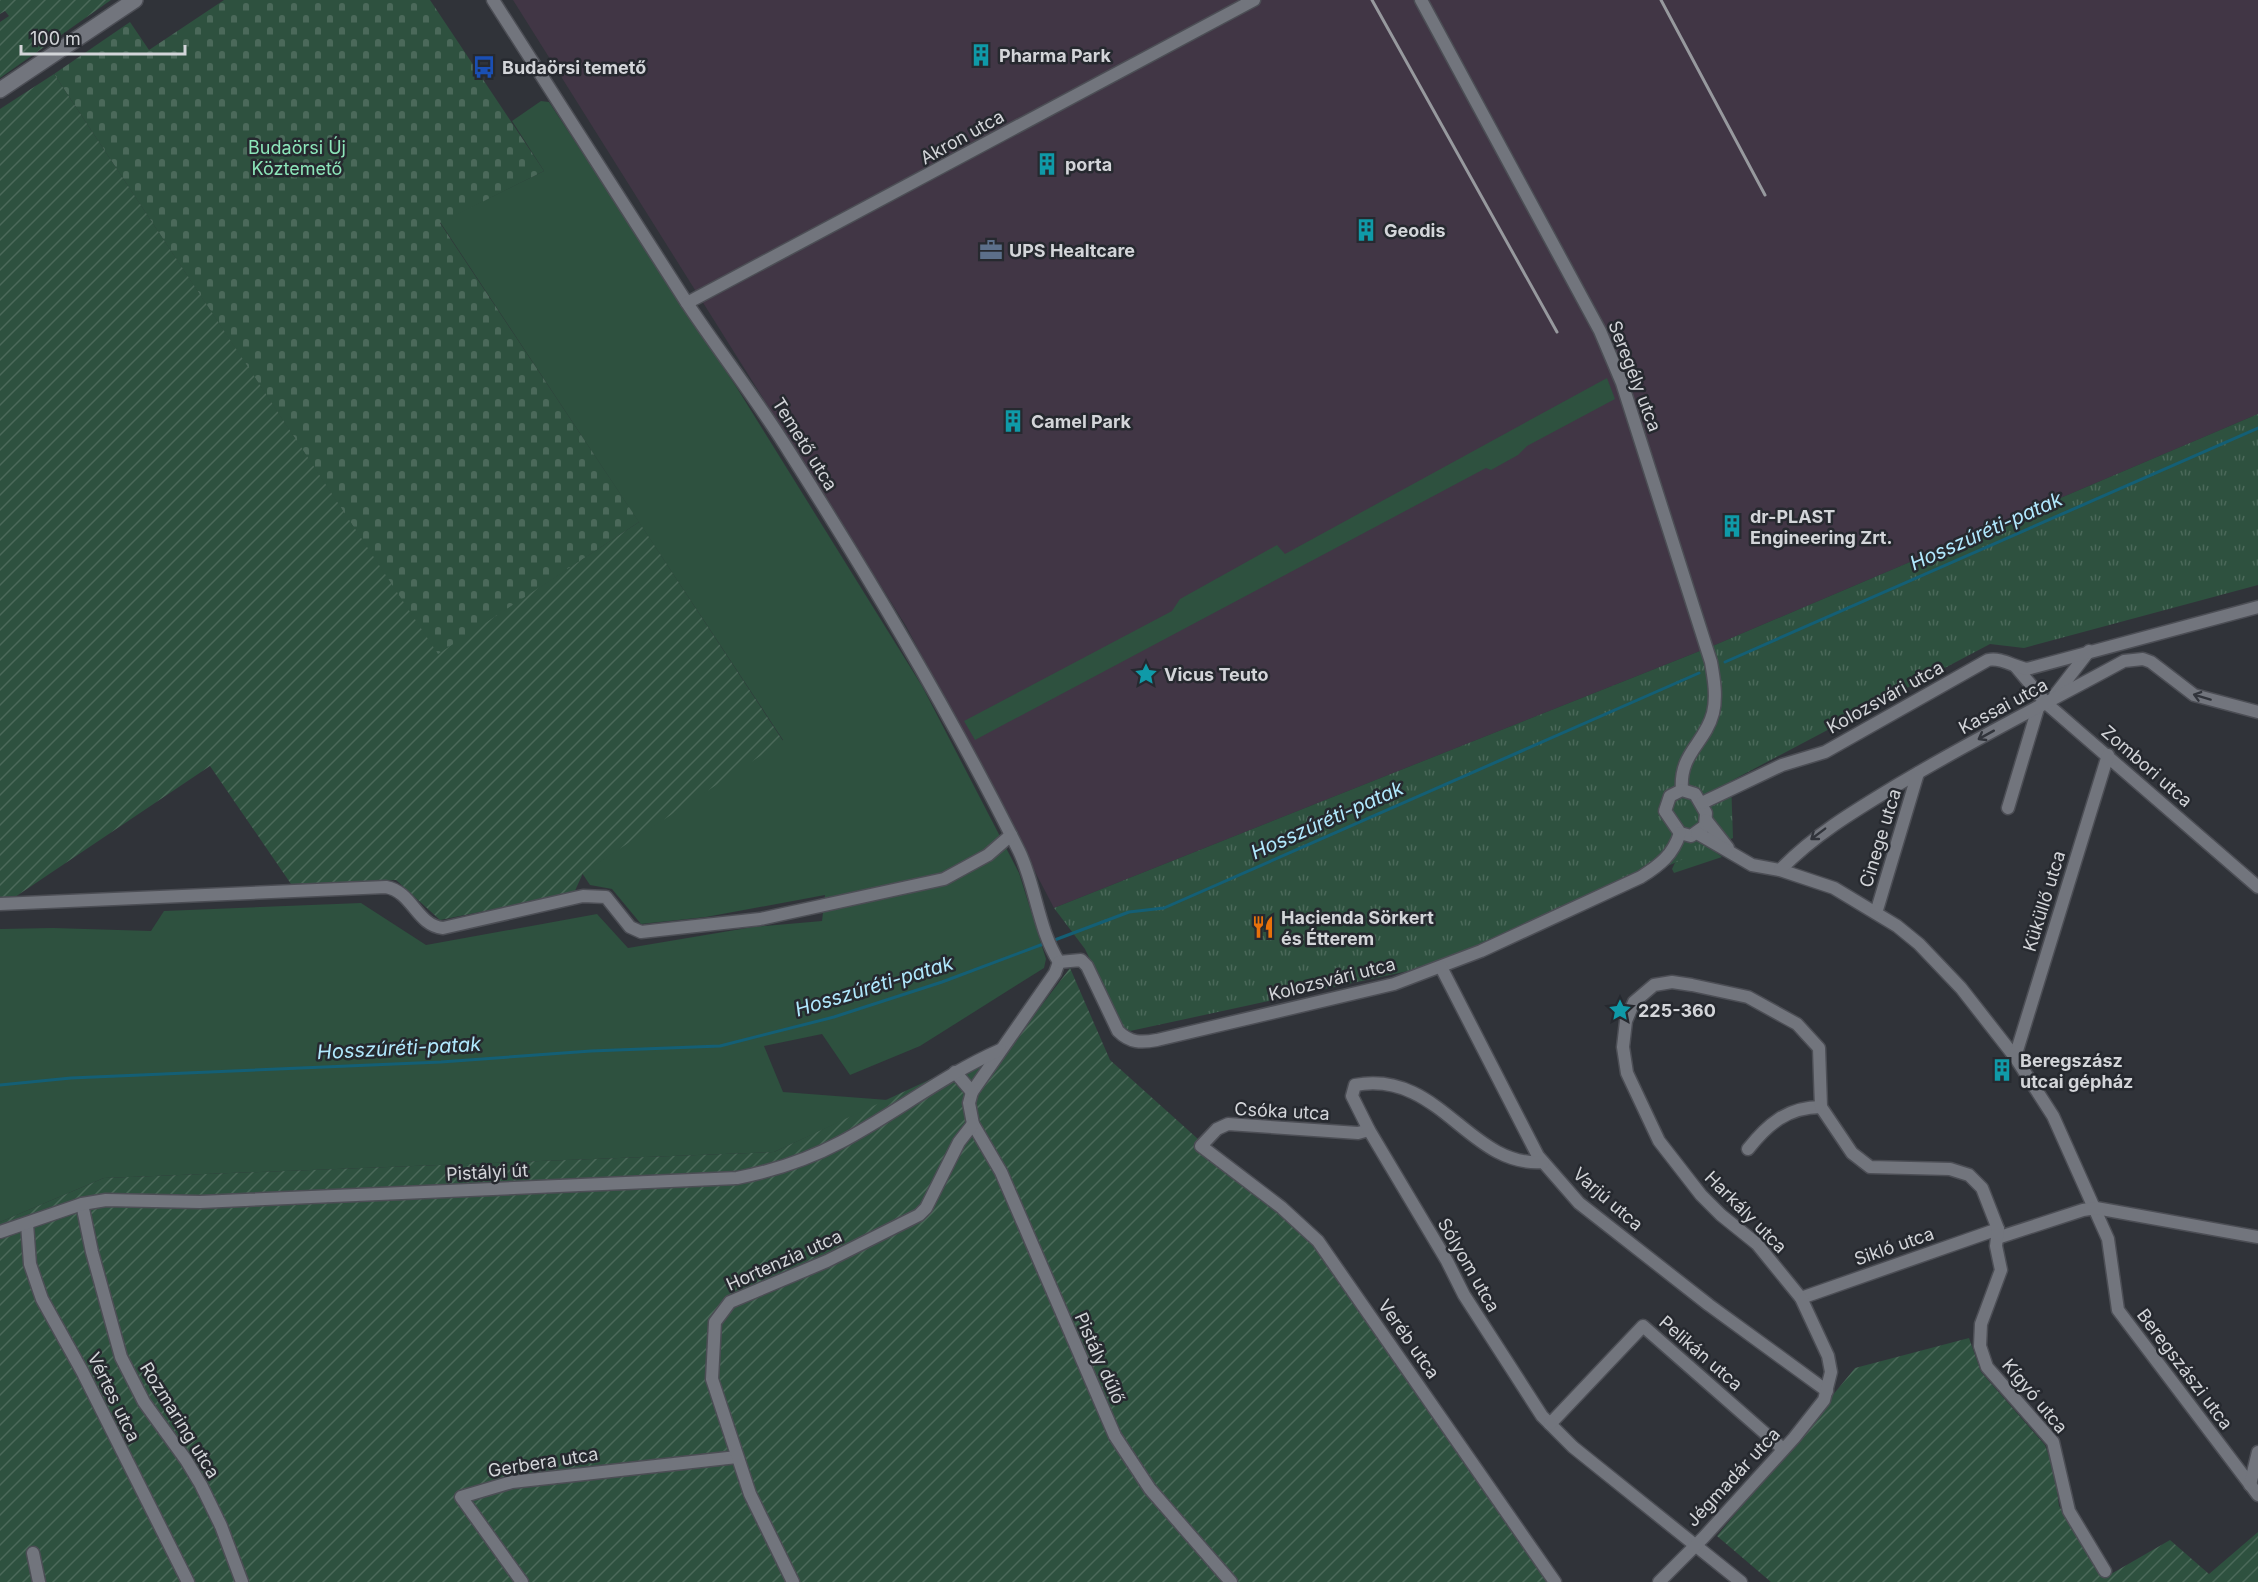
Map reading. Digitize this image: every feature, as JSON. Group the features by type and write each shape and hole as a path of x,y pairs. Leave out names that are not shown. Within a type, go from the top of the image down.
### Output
{"street":[{"path":"0,90 135,0"},
{"name":"Temető utca","path":"493,0 687,303 718,350 731,363 790,453 918,662 1011,835 1032,881 1051,949 1059,962"},
{"name":"Akron utca","path":"687,303 1254,0"},
{"name":"Seregély utca","path":"1421,0 1600,331 1622,383 1711,662 1714,684 1713,715 1686,760 1682,770 1682,790"},
{"name":"Kolozsvári utca","path":"1702,803 1772,770 1825,752 1988,660 1998,659 2027,669 2258,607"},
{"path":"2008,808 2042,706 2089,651"},
{"name":"Kassai utca","path":"1780,870 1801,847 1832,824 1918,773 2124,661 2143,659 2151,662 2194,695 2258,712"},
{"name":"Zombori utca","path":"2016,667 2042,706 2108,755 2258,887"},
{"name":"Küküllő utca","path":"2015,1057 2108,755"},
{"name":"Cinege utca","path":"1876,913 1918,773"},
{"path":"1706,820 1697,833 1691,836 1680,833 1665,811 1670,796 1682,790 1695,794 1702,803 1706,820 1734,856"},
{"name":"Kolozsvári utca","path":"1059,962 1081,960 1090,970 1111,1016 1126,1039 1133,1042 1157,1040 1394,984 1441,967 1659,866 1671,853 1680,833"},
{"name":"Beregszászi utca","path":"1697,833 1752,865 1780,870 1834,888 1897,926 1938,963 1988,1021 2015,1057 2053,1116 2096,1209 2108,1239 2118,1310 2254,1490"},
{"path":"0,904 386,887 403,894 429,924 443,928 583,896 599,895 609,899 630,927 650,933 760,919 925,884 950,876 980,860 1011,835"},
{"path":"974,1124 969,1103 972,1092 1055,973 1059,962"},
{"name":"Varjú utca","path":"1441,967 1506,1098 1543,1162 1580,1203 1709,1305 1827,1391"},
{"name":"Harkály utca","path":"1821,1107 1819,1048 1797,1024 1748,997 1672,982 1654,985 1634,1002 1626,1021 1623,1047 1627,1073 1659,1141 1701,1195 1720,1215 1757,1244 1801,1298 1828,1356 1831,1372 1827,1391"},
{"name":"Pistályi út","path":"0,1232 82,1204 106,1200 246,1200 737,1178 786,1165 840,1143 955,1072 1000,1050"},
{"path":"955,1072 972,1092"},
{"name":"Sólyom utca","path":"1543,1162 1526,1164 1496,1152 1438,1106 1404,1089 1374,1082 1355,1085 1352,1096 1369,1130 1447,1261 1464,1295 1542,1416 1573,1447 1741,1582"},
{"path":"1748,1149 1771,1122 1810,1107 1821,1107 1852,1153 1870,1167 1950,1169 1969,1175 1982,1188 1998,1234 2083,1210 2096,1209 2258,1237"},
{"name":"Hortenzia utca","path":"793,1582 750,1494 737,1457 711,1371 712,1329 730,1302 827,1261 919,1215 926,1208 959,1142 974,1124"},
{"name":"Pistály dűlő","path":"974,1124 1005,1182 1115,1436 1150,1489 1231,1582"},
{"name":"Csóka utca","path":"1202,1146 1217,1129 1228,1124 1358,1134 1369,1130"},
{"name":"Veréb utca","path":"1202,1146 1281,1207 1318,1241 1555,1582"},
{"name":"Rozmaring utca","path":"82,1204 92,1252 121,1357 144,1402 201,1485 221,1526 242,1582"},
{"name":"Vértes utca","path":"27,1224 30,1264 42,1299 82,1371 188,1582"},
{"name":"Sikló utca","path":"1801,1298 1998,1234"},
{"name":"Kígyó utca","path":"1998,1234 1996,1246 2001,1269 1980,1324 1980,1346 1987,1367 2053,1442 2069,1511 2105,1571"},
{"name":"Pelikán utca","path":"1550,1424 1643,1326 1783,1449"},
{"name":"Jégmadár utca","path":"1659,1582 1695,1544 1704,1538 1783,1449 1824,1400 1827,1391"},
{"path":"2254,1490 2258,1452"},
{"name":"Gerbera utca","path":"522,1582 461,1497 512,1482 737,1457"},
{"path":"33,1553 39,1582"}],"shaded area":[{"path":"513,0 2258,0 2258,414 1715,645 1054,908 906,626"}],"green space":[{"path":"0,0 111,0 0,78 0,22 9,16 5,11 0,14"},
{"name":"Budaörsi Új Köztemető","path":"224,0 430,0 544,171 440,223 639,522 438,655 54,74 130,22 149,50"},
{"path":"54,74 438,654 639,522 783,741 583,873 574,893 440,920 396,880 291,884 210,766 15,897 0,898 0,109"},
{"path":"541,101 549,102 737,388 922,686 1019,873 1046,959 1044,968 920,1046 850,1075 822,1034 764,1046 783,1092 888,1100 774,1152 104,1178 0,1222 0,929 151,931 164,911 361,903 426,945 597,914 628,948 753,927 822,921 825,895 706,917 641,924 612,889 590,885 582,873 783,740 440,222 544,171 512,121"},
{"path":"1607,378 1615,399 1527,446 1518,455 1491,470 1486,468 975,740 964,721 1172,611 1180,599 1277,545 1285,554"},
{"path":"2258,414 2258,585 2024,648 1990,644 1731,781 1733,838 1436,965 1130,1031 1121,1025 1085,949 1054,908 1715,645"},
{"path":"1703,842 1722,857 1674,873 1672,869 1680,852"},
{"path":"1070,968 1110,1060 1208,1148 1321,1241 1555,1582 0,1582 0,1222 104,1178 774,1152 1015,1040"},
{"path":"1969,1338 1981,1372 2045,1445 2054,1470 2059,1506 2104,1578 2170,1540 2209,1574 2258,1532 2258,1582 1771,1582 1717,1536 1855,1368"}],"waterway":[{"name":"Hosszúréti-patak","path":"1725,662 2258,428"},
{"name":"Hosszúréti-patak","path":"1052,941 1129,912 1164,908 1699,673"},
{"name":"Hosszúréti-patak","path":"0,1085 71,1078 441,1062 591,1051 720,1046 834,1017 942,982 1046,943"}],"railway":[{"path":"1372,0 1557,332"},
{"path":"1661,0 1765,195"}],"place":[{"name":"Pharma Park","path":"981,55"},
{"name":"Budaörsi temető","path":"484,67"},
{"name":"porta","path":"1047,164"},
{"name":"Geodis","path":"1366,230"},
{"name":"UPS Healtcare","path":"991,250"},
{"name":"Camel Park","path":"1013,421"},
{"name":"dr-PLAST Engineering Zrt.","path":"1732,526"},
{"name":"Vicus Teuto","path":"1146,674"},
{"name":"Hacienda Sörkert és Étterem","path":"1263,927"},
{"name":"225-360","path":"1620,1010"},
{"name":"Beregszász utcai gépház","path":"2002,1070"}]}
